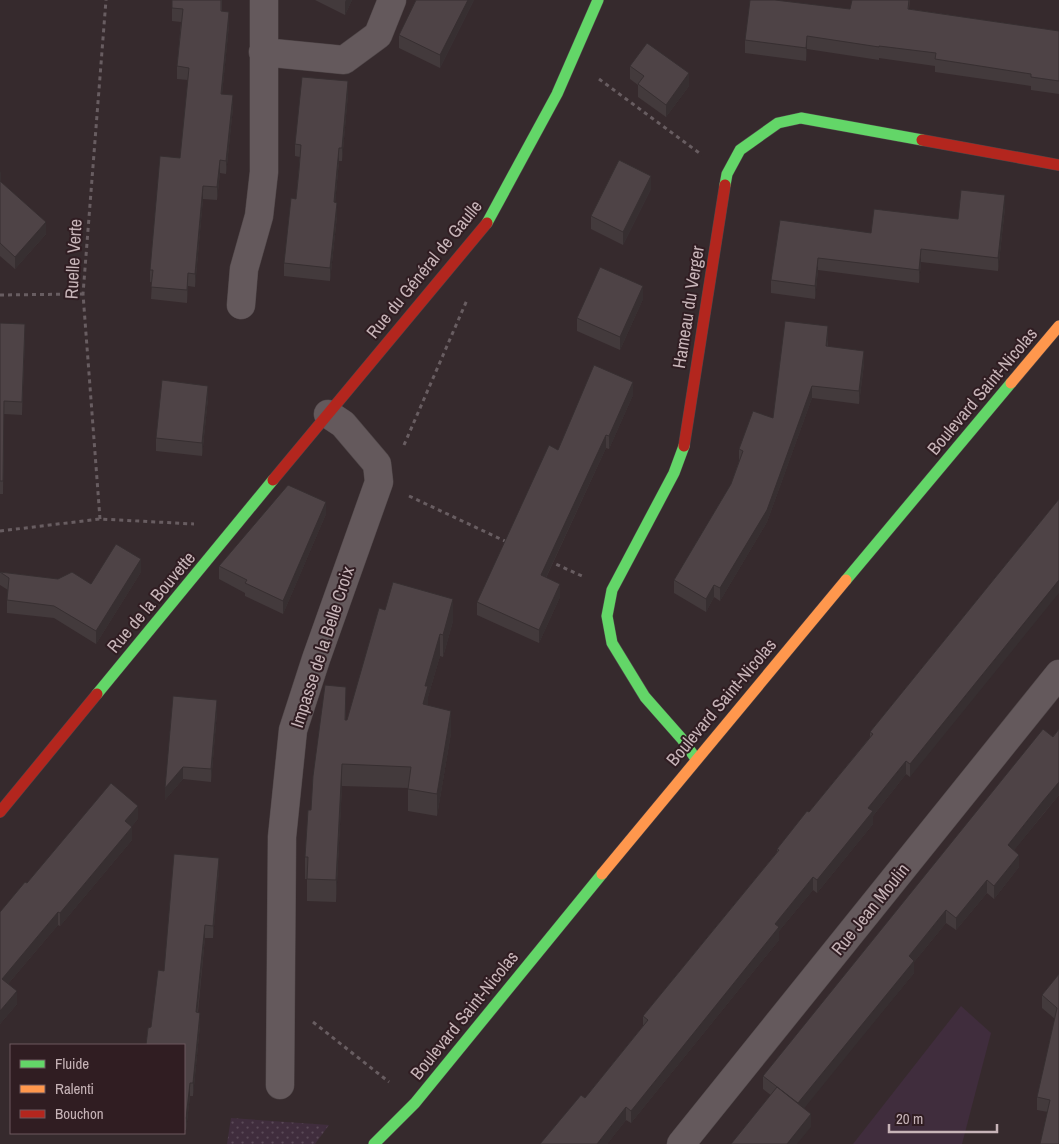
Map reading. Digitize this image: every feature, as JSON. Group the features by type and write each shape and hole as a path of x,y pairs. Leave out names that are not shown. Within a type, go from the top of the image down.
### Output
{"street":[{"path":"241,305 244,269 259,216 264,172 264,0"},
{"path":"263,52 344,60 378,35 392,0"},
{"name":"Rue du Général de Gaulle","path":"328,414 487,223 557,94 598,0"},
{"name":"Hameau du Verger","path":"696,759 645,697 612,643 607,616 612,590 674,473 686,440 726,174 740,150 778,123 801,118 1059,165"},
{"name":"Boulevard Saint-Nicolas","path":"374,1144 415,1103 696,759 1059,326"},
{"path":"328,414 343,424 377,464 379,482"},
{"name":"Rue de la Bouvette","path":"0,812 328,414"},
{"name":"Impasse de la Belle Croix","path":"280,1085 279,995 282,837 293,730 316,659 379,482"},
{"name":"Rue Jean Moulin","path":"680,1144 1059,674"},
{"name":"Boulevard Saint-Nicolas","path":"392,1144 415,1103"}],"path":[{"name":"Ruelle Verte","path":"100,520 83,294 106,0"},
{"path":"572,59 726,174"},
{"path":"0,295 83,294"},
{"path":"379,482 514,545"},
{"path":"0,531 100,520 237,526"},
{"path":"540,557 612,590"},
{"path":"279,995 415,1103"}],"shaded area":[{"path":"961,1006 991,1033 962,1144 853,1144"},
{"path":"231,1118 329,1125 315,1144 227,1144"}],"building":[{"path":"172,0 221,0 221,11 229,12 221,94 233,95 226,161 220,160 217,187 203,186 195,274 188,273 187,290 151,287 153,270 150,270 160,156 180,158 189,68 177,66 183,9 172,8"},
{"path":"416,0 468,0 440,55 399,35"},
{"path":"750,0 775,0 850,9 852,0 909,0 908,9 1059,31 1059,81 1031,77 1031,74 935,59 936,53 807,36 806,48 745,40"},
{"path":"647,43 689,73 666,105 638,84 644,76 630,66"},
{"path":"302,77 348,81 342,148 339,148 334,202 337,203 330,268 284,263 291,198 296,199 299,170 301,145 295,144"},
{"path":"619,160 651,176 623,232 591,216"},
{"path":"0,181 46,222 15,257 0,243"},
{"path":"961,190 1005,195 998,258 921,249 919,270 818,258 815,286 771,280 780,220 871,233 874,209 958,219"},
{"path":"600,267 643,286 620,337 577,318"},
{"path":"785,321 828,326 826,346 864,351 859,391 812,386 767,510 720,588 714,585 706,599 674,580 731,484 743,451 739,449 753,411 773,418"},
{"path":"0,323 25,324 22,402 4,401 3,481 0,481"},
{"path":"594,365 633,382 609,436 606,435 541,575 560,584 539,630 477,602 549,445 558,450"},
{"path":"162,380 208,386 202,443 156,438"},
{"path":"288,485 326,502 283,601 245,583 247,580 219,566"},
{"path":"1059,499 1059,580 910,764 906,761 868,808 873,811 817,880 813,877 775,924 779,927 631,1111 626,1107 597,1144 540,1144 581,1095 585,1098 648,1020 643,1016 779,850 777,849 807,811 809,812 873,734 870,732"},
{"path":"116,544 141,559 96,631 54,606 7,600 9,578 0,572 58,579 72,572 91,584"},
{"path":"393,582 453,599 443,635 440,634 425,686 428,686 423,704 451,711 437,794 408,789 411,767 342,764 336,880 307,879 308,857 305,857 308,810 311,810 313,776 325,685 346,687 345,720 347,720 379,608 385,610"},
{"path":"173,696 217,700 211,769 183,767 165,788"},
{"path":"1043,729 1053,737 1059,729 1059,782 1008,845 1019,855 994,886 987,880 956,918 946,910 909,956 914,961 798,1103 763,1076"},
{"path":"111,783 138,806 125,821 132,827 2,979 17,991 0,1011 0,912 25,882 27,883"},
{"path":"174,854 219,858 213,926 205,925 196,1012 200,1013 193,1083 190,1083 186,1118 185,1044 146,1044 148,1028 151,1027 158,970 164,971"},
{"path":"1059,974 1059,1144 1040,1144 1050,1100 1037,1097 1057,1008 1042,995"},
{"path":"777,1087 811,1114 787,1144 731,1144"}],"traffic: fast":[{"path":"487,223 557,94 598,0"},
{"path":"725,185 727,174 740,150 778,123 801,118 922,140"},
{"path":"846,580 1011,383"},
{"path":"684,446 674,473 612,590 607,616 612,643 645,697 682,739 696,759"},
{"path":"97,694 273,480"},
{"path":"374,1144 415,1103 602,874"}],"traffic: slow":[{"path":"1011,383 1059,326"},
{"path":"602,874 846,580"}],"traffic: jam":[{"path":"922,140 1059,165"},
{"path":"684,446 725,185"},
{"path":"273,480 487,223"},
{"path":"0,812 97,694"}]}
